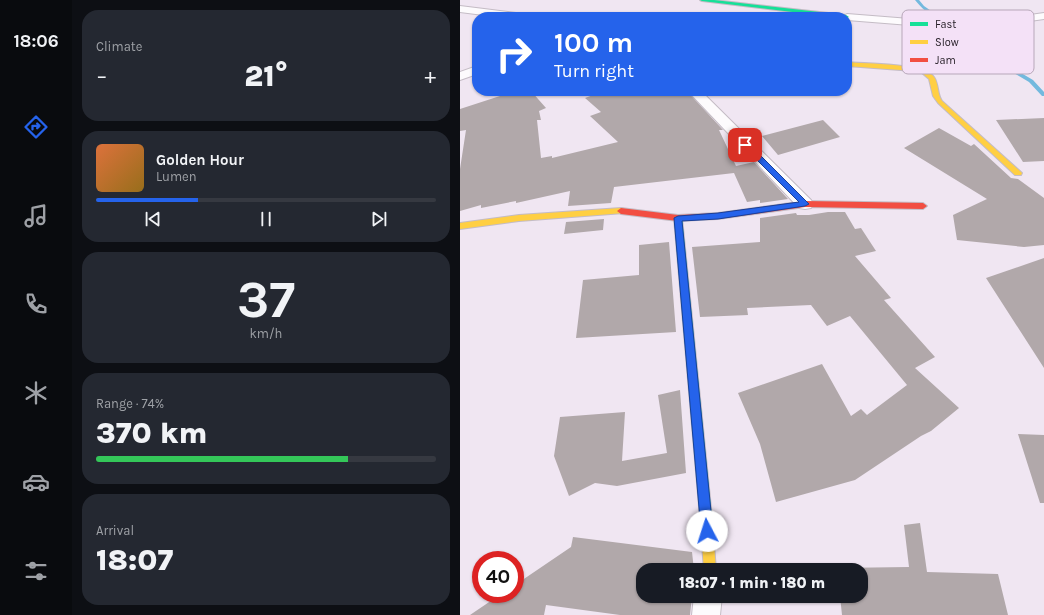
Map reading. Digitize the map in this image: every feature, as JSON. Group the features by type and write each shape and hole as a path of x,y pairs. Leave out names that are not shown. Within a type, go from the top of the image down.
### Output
{"street":[{"path":"702,0 804,12"},
{"path":"460,9 484,12"},
{"path":"1034,17 1044,16"},
{"path":"852,17 902,21"},
{"path":"852,64 902,68"},
{"path":"460,76 472,72"},
{"path":"927,74 932,78 936,96 940,102 1018,173"},
{"path":"699,96 805,204"},
{"path":"460,226 519,218 617,210 678,218 718,216 805,204 923,206"},
{"path":"678,218 710,563"},
{"path":"706,615 707,603"}],"building":[{"path":"500,96 535,96 546,108 539,111 541,120 537,120 541,158 552,156 552,158 618,142 590,116 601,112 585,98 590,96 692,96 723,130 719,130 736,166 754,162 788,199 760,203 760,200 747,202 734,173 614,187 611,203 568,206 570,191 516,203 516,201 481,208 481,205 460,211 460,169 466,130 460,131 460,109"},
{"path":"1044,118 1044,161 1023,162 996,120"},
{"path":"823,120 840,137 778,155 762,136"},
{"path":"939,128 971,146 974,144 1011,178 1018,179 1044,198 1044,245 1024,247 957,240 953,215 987,199 904,148"},
{"path":"828,212 845,212 855,229 861,228 876,251 855,256 891,298 884,300 935,357 915,368 959,408 931,431 921,436 855,480 776,502 760,444 738,393 822,364 851,416 861,409 867,415 907,385 850,316 827,326 811,305 747,308 748,315 700,317 692,247 760,242 760,218 796,213 797,215 809,215"},
{"path":"604,219 603,230 564,234 566,222"},
{"path":"669,242 676,332 576,338 583,280 639,275 639,245"},
{"path":"1044,258 1044,368 986,278"},
{"path":"680,390 686,473 617,486 595,483 569,496 554,456 560,417 625,412 622,461 667,453 658,395"},
{"path":"1018,434 1044,435 1044,503 1040,503"},
{"path":"920,523 927,572 998,574 1008,615 842,615 841,603 868,603 868,568 909,567 904,525"},
{"path":"573,537 692,552 693,563 636,563 636,603 691,603 690,615 620,615 546,605 544,615 470,615 488,603 524,603 524,579 571,547"}],"waterway":[{"path":"917,0 927,10"},
{"path":"1019,74 1031,81 1044,95"}],"traffic: fast":[{"path":"702,0 804,12"},
{"path":"678,218 706,518"}],"traffic: slow":[{"path":"852,64 902,68"},
{"path":"927,74 932,78 936,96 940,102 1018,173"},
{"path":"460,226 519,218 621,211"},
{"path":"706,518 709,563"}],"traffic: jam":[{"path":"621,211 678,218 718,216 805,204 923,206"}],"route":[{"path":"707,531 678,218 718,216 805,204 745,145"}]}
